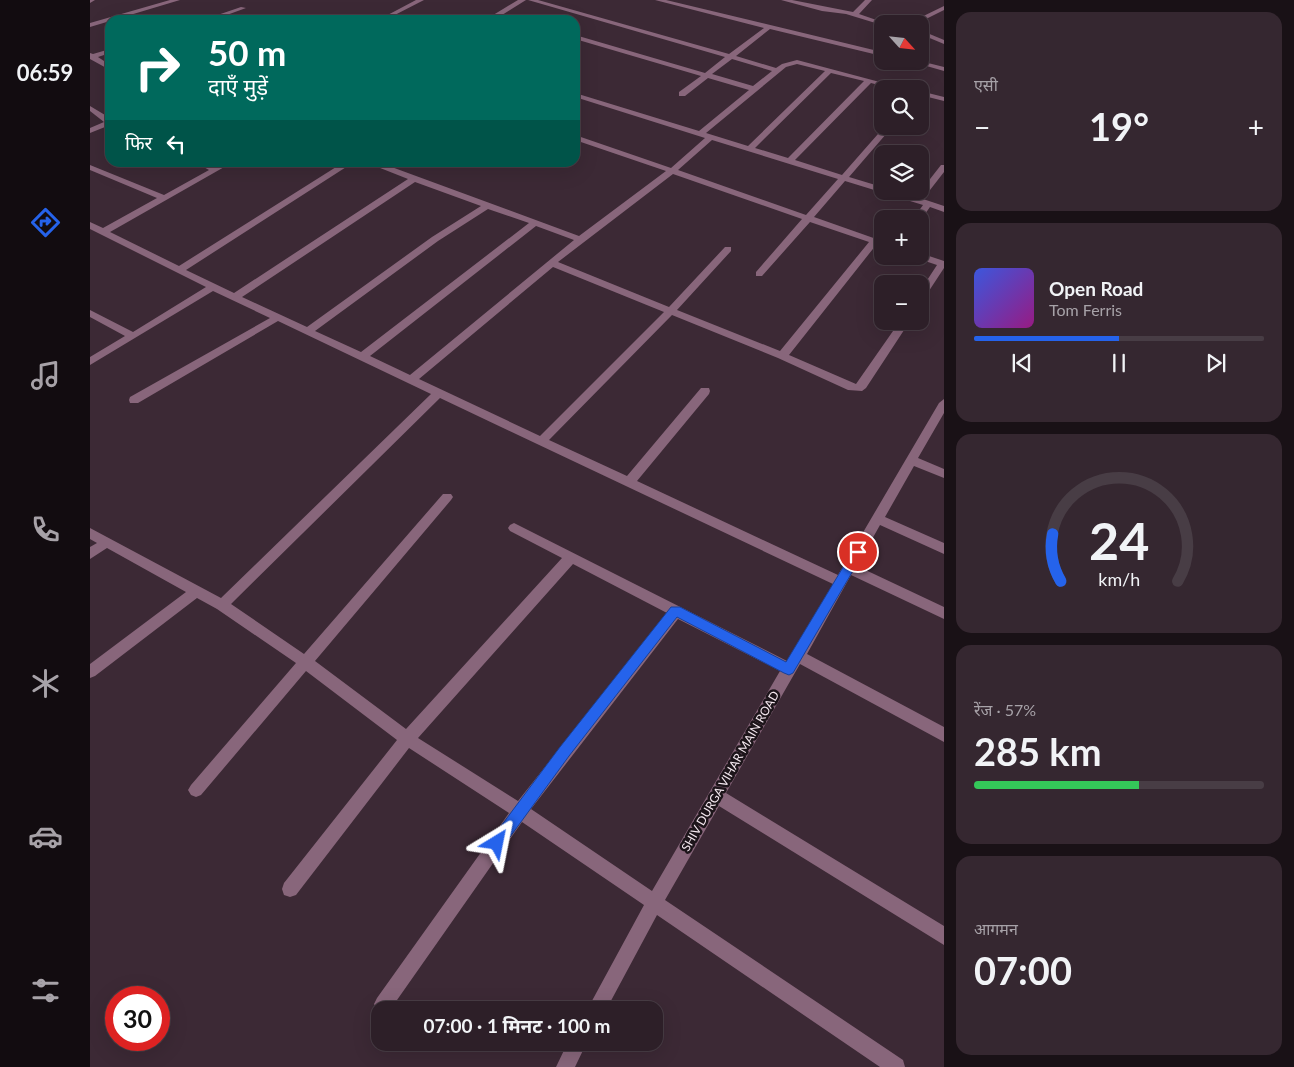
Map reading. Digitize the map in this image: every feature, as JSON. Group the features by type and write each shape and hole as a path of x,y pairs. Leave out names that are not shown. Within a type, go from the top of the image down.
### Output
{"street":[{"path":"125,15 177,0"},
{"path":"391,15 421,0"},
{"path":"496,15 524,0"},
{"path":"531,0 777,70"},
{"path":"661,0 874,52"},
{"path":"784,0 874,21"},
{"path":"854,15 869,0"},
{"path":"222,15 243,8"},
{"path":"928,15 944,8"},
{"path":"932,13 944,18"},
{"path":"90,25 105,21"},
{"path":"682,94 708,76 769,27"},
{"path":"929,36 944,42"},
{"path":"580,38 754,89"},
{"path":"91,56 105,52"},
{"path":"91,56 105,65"},
{"path":"701,134 784,65 797,62 874,81"},
{"path":"929,65 944,69"},
{"path":"750,148 830,70"},
{"path":"790,161 869,80"},
{"path":"929,95 944,99"},
{"path":"580,97 874,187"},
{"path":"90,108 105,118"},
{"path":"90,131 105,124"},
{"path":"759,274 881,135"},
{"path":"411,380 580,239 673,170 710,137"},
{"path":"580,139 874,242"},
{"path":"210,167 216,170"},
{"path":"103,232 221,167"},
{"path":"179,270 342,167"},
{"path":"382,167 580,239"},
{"path":"929,186 944,167"},
{"path":"90,168 164,198"},
{"path":"235,297 414,179"},
{"path":"918,200 944,209"},
{"path":"924,210 928,204"},
{"path":"309,331 434,239 488,205"},
{"path":"362,357 536,222"},
{"path":"90,225 213,287 842,582"},
{"path":"782,356 874,248"},
{"path":"541,440 671,311 728,249"},
{"path":"929,259 943,264 929,285"},
{"path":"552,263 858,388 862,385 898,330"},
{"path":"90,362 213,287"},
{"path":"90,313 133,336"},
{"path":"134,400 278,317"},
{"path":"630,481 705,391"},
{"path":"222,605 439,393"},
{"name":"SHIV DURGA VIHAR MAIN ROAD","path":"601,1001 655,902 944,404"},
{"path":"911,460 944,474"},
{"path":"196,790 447,497"},
{"path":"878,519 944,549"},
{"path":"514,528 789,669"},
{"path":"90,533 222,605 305,662 407,739 520,811 896,1067"},
{"path":"90,554 107,542"},
{"path":"290,888 407,739 571,556"},
{"path":"849,568 944,613"},
{"path":"90,672 196,591"},
{"path":"385,1001 520,811 676,610"},
{"path":"798,656 944,734"},
{"path":"717,796 944,936"},
{"path":"564,1067 573,1051"}],"route":[{"path":"497,843 564,752 676,610 789,669 858,552"}]}
